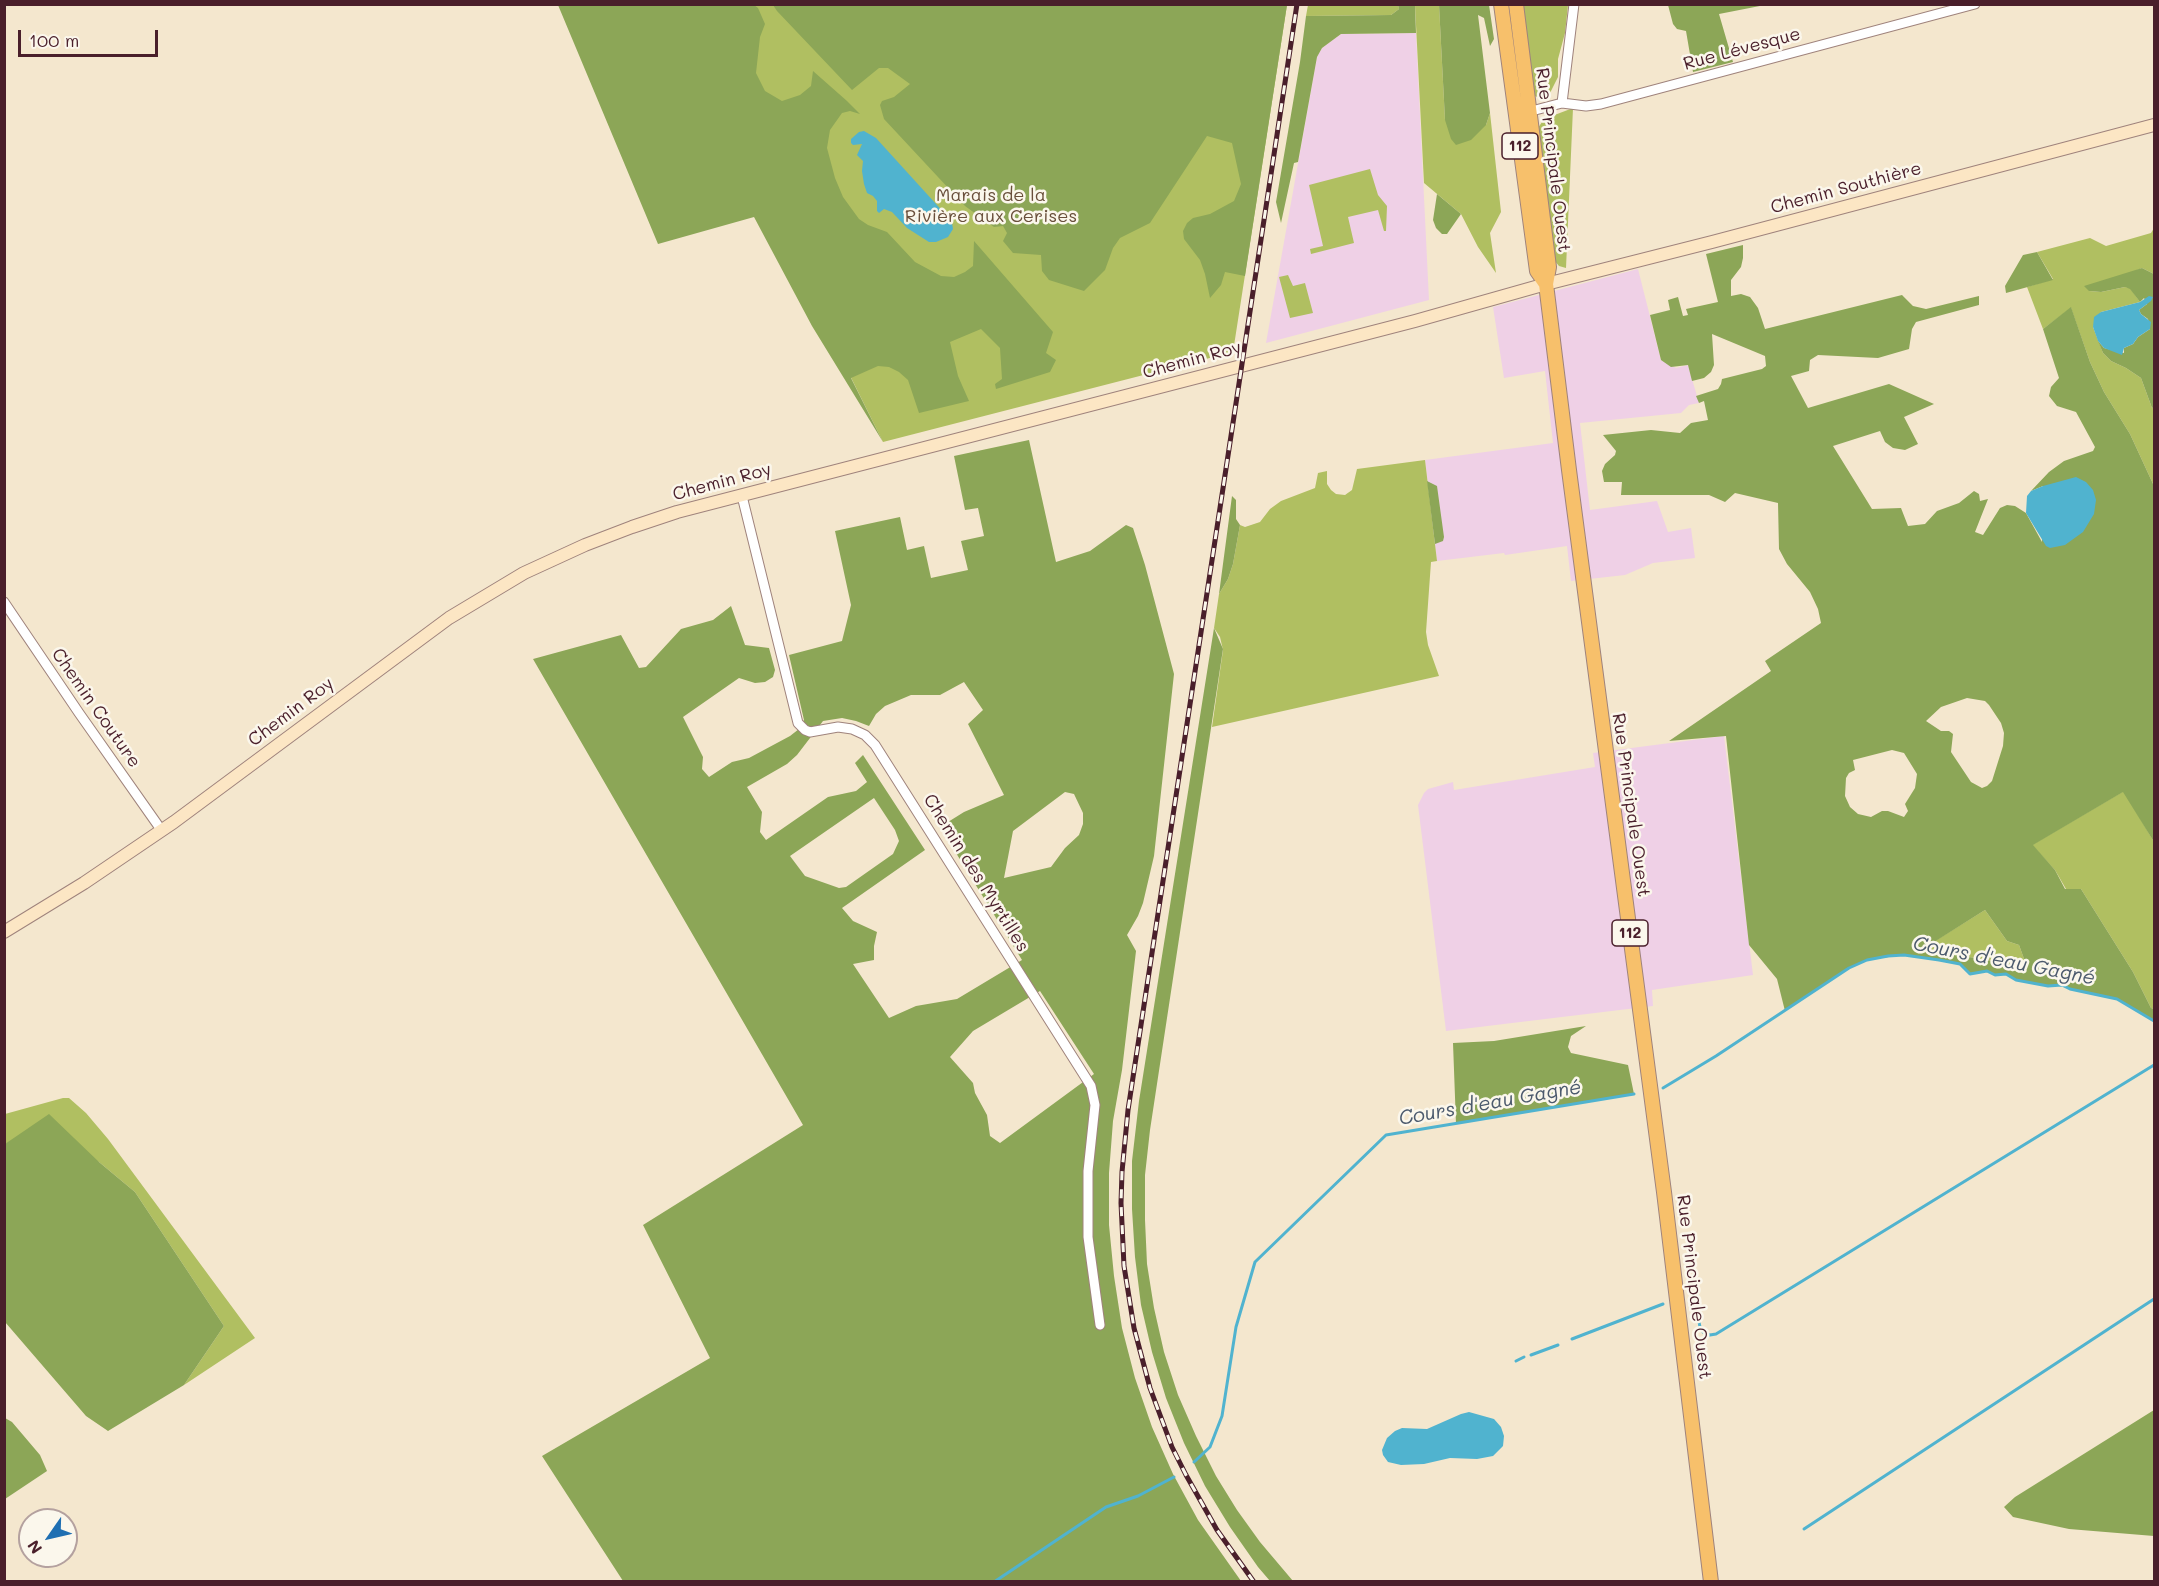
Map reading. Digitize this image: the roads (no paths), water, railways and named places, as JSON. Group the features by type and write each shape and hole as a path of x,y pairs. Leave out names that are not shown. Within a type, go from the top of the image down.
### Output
{"main road":[{"name":"Rue Principale Ouest","path":"1501,4 1522,113"},
{"name":"Rue Principale Ouest","path":"1516,4 1522,113 1537,271 1546,284 1686,1361 1711,1581"}],"street":[{"path":"1562,103 1574,4"},
{"name":"Rue Lévesque","path":"1522,113 1562,103 1586,106 1610,102 1975,4"},
{"name":"Chemin Southière","path":"1546,284 2154,125"},
{"name":"Chemin Roy","path":"4,932 84,883 162,831 420,638 498,588 550,561 632,527 677,512 1437,315 1546,284"},
{"name":"Chemin des Myrtilles","path":"742,496 798,723 810,732 838,727 852,729 865,735 875,745 1091,1086 1095,1105 1088,1171 1088,1226 1091,1270 1100,1325"},
{"name":"Chemin Couture","path":"4,602 162,831"}],"water":[{"path":"864,131 876,138 946,215 953,229 948,237 929,242 907,228 892,212 884,209 879,213 877,211 877,201 867,193 864,184 863,161 857,155 862,144 853,145 851,143 851,139"},
{"path":"2149,296 2153,297 2151,301 2139,310 2151,322 2150,329 2138,337 2133,344 2124,348 2122,355 2104,348 2098,341 2093,327 2094,317 2101,312 2140,302"},
{"path":"2076,477 2086,482 2093,490 2096,500 2094,514 2083,532 2065,545 2050,548 2046,546 2026,513 2027,496 2031,491 2043,486"},
{"path":"1469,1412 1494,1419 1501,1427 1504,1436 1503,1446 1493,1456 1477,1459 1450,1458 1424,1464 1401,1465 1388,1462 1383,1455 1382,1450 1387,1438 1395,1431 1402,1428 1427,1429"}],"waterway":[{"name":"Cours d'eau Gagné","path":"1663,1088 1716,1056 1849,968 1867,960 1888,956 1904,955 1939,960 1960,964 1970,974 1987,971 1995,975 2006,974 2016,980 2048,986 2062,985 2070,989 2117,999 2154,1021"},
{"path":"1695,1302 1703,1332 1710,1335 1716,1334 2154,1065"},
{"name":"Cours d'eau Gagné","path":"1194,1462 1210,1447 1222,1416 1236,1327 1255,1262 1386,1135 1634,1094"},
{"path":"1804,1529 2154,1299"},
{"path":"1572,1339 1663,1304"},
{"path":"1531,1355 1558,1345"},
{"path":"1516,1361 1524,1357"},
{"name":"Cours d'eau Gagné","path":"994,1582 1106,1507 1138,1496 1174,1477"}],"railway":[{"path":"1254,1582 1217,1530 1186,1475 1172,1447 1150,1388 1134,1328 1124,1266 1121,1203 1128,1110 1297,4"}],"park label":[{"name":"Marais de la Rivière aux Cerises","path":"991,205"}]}
